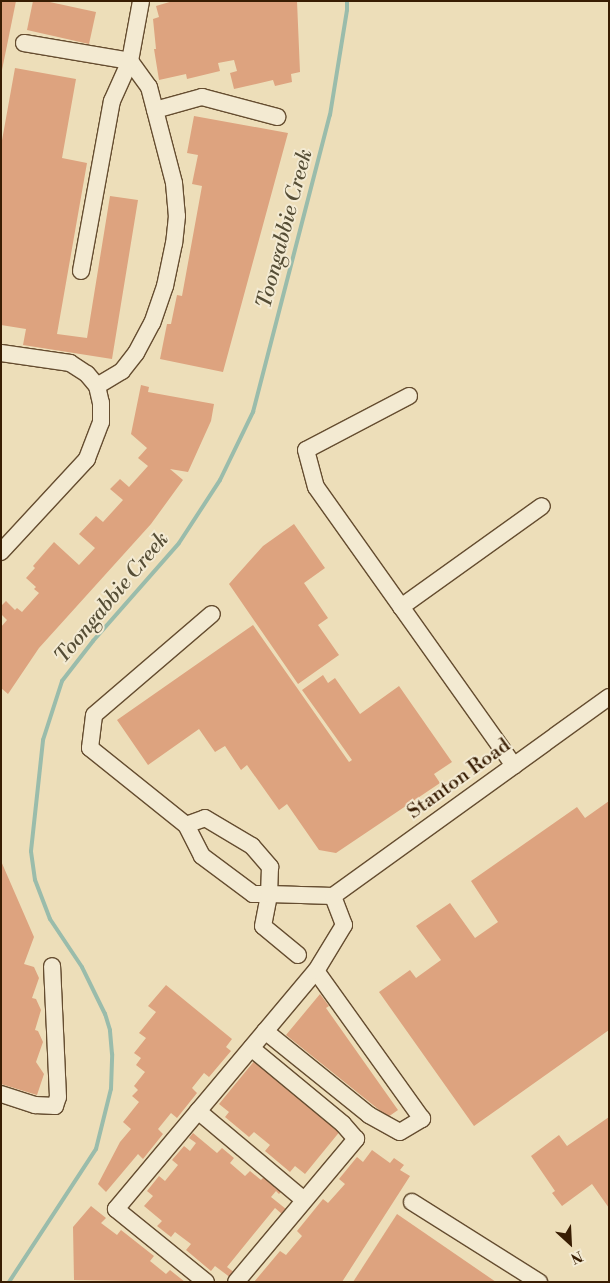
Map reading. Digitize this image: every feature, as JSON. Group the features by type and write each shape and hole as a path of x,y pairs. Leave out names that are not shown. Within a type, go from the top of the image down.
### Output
{"street":[{"path":"81,271 112,102 130,61 141,1"},
{"path":"24,43 130,61 149,87 174,184 176,216 168,269 152,323 136,353 122,372 96,386"},
{"path":"155,110 202,98 277,117"},
{"path":"1,353 70,363 87,374 96,386 101,404 101,422 87,458 1,552"},
{"path":"409,396 306,450 316,488 514,766"},
{"path":"401,606 542,506"},
{"path":"206,1282 116,1209 316,971 344,925 333,896 253,894 202,856 186,825 90,748 94,715 212,614"},
{"name":"Stanton Road","path":"333,896 609,698"},
{"path":"186,825 205,818 252,846 270,866 263,926 298,955"},
{"path":"1,1094 35,1105 55,1106 58,1097 52,966"},
{"path":"265,1031 369,1115 400,1132 422,1119 316,971"},
{"path":"236,1282 356,1139 343,1124 252,1048"},
{"path":"198,1111 304,1200"},
{"path":"412,1202 539,1282"}],"building":[{"path":"1,1 16,1 2,70 1,70"},
{"path":"33,1 45,1 96,12 89,44 27,30"},
{"path":"173,1 297,1 300,72 291,74 292,82 275,86 273,80 234,89 230,73 237,71 234,60 218,63 220,71 187,79 186,74 159,80 154,49 156,49 153,19 159,17 156,6"},
{"path":"15,68 76,79 62,158 87,163 57,334 87,338 110,196 138,200 112,359 23,345 26,329 1,325 1,146"},
{"path":"194,116 288,133 223,372 160,359 167,324 171,324 177,295 182,296 202,186 192,184 198,155 187,153"},
{"path":"141,385 149,387 148,392 214,404 211,421 188,472 170,469 183,480 151,524 39,648 8,694 1,688 1,627 7,620 1,614 1,606 6,601 15,610 17,608 22,612 39,593 34,589 36,587 26,578 35,568 33,566 54,542 79,565 95,548 79,534 96,516 103,522 123,500 110,489 120,479 129,487 148,466 138,458 147,448 131,434"},
{"path":"294,524 325,568 304,583 328,618 318,625 339,655 298,684 229,584 263,546"},
{"path":"253,625 349,762 352,760 302,690 323,675 328,683 335,678 360,714 399,686 452,762 434,774 440,783 336,853 319,850 287,804 279,810 247,765 241,770 225,746 215,752 199,729 148,765 117,720"},
{"path":"609,801 609,1030 474,1126 379,992 410,970 416,978 441,960 416,926 450,903 475,938 498,922 471,881 577,807 585,818"},
{"path":"1,861 34,937 24,964 34,967 39,978 32,998 36,999 41,1010 35,1030 38,1031 43,1042 36,1062 44,1074 37,1095 1,1084"},
{"path":"166,985 232,1039 226,1047 231,1051 209,1077 204,1073 192,1088 197,1093 177,1118 171,1113 158,1129 163,1134 143,1159 138,1154 106,1192 98,1184 120,1142 131,1129 123,1122 139,1102 132,1096 138,1090 134,1086 145,1072 136,1065 141,1058 134,1053 146,1038 139,1033 156,1012 148,1006"},
{"path":"320,994 329,1006 326,1008 398,1110 388,1117 286,1035"},
{"path":"255,1060 341,1130 305,1174 295,1166 290,1172 265,1151 270,1145 254,1132 249,1137 225,1117 229,1112 219,1104"},
{"path":"609,1117 609,1208 592,1184 562,1206 552,1193 555,1191 531,1156 559,1135 567,1146"},
{"path":"193,1133 217,1153 222,1148 234,1158 230,1163 245,1176 250,1171 261,1180 265,1176 282,1191 279,1194 276,1191 271,1197 286,1209 282,1214 275,1208 227,1267 235,1273 231,1278 215,1266 211,1271 186,1250 191,1244 175,1232 171,1237 157,1226 162,1221 144,1206 153,1196 147,1191 159,1176 165,1181 178,1165 172,1160 184,1146 190,1151 196,1143 189,1138"},
{"path":"372,1150 390,1163 394,1158 404,1165 400,1170 410,1176 342,1282 254,1282 280,1251 286,1255 302,1236 297,1231 323,1199 328,1203 345,1184 339,1179 357,1157 363,1162"},
{"path":"91,1206 106,1218 101,1223 117,1235 121,1230 154,1256 150,1261 166,1274 170,1270 185,1282 74,1280 73,1227"},
{"path":"397,1214 496,1282 353,1282"}],"waterway":[{"name":"Toongabbie Creek","path":"9,1282 96,1149 111,1089 112,1054 110,1030 105,1014 82,967 50,919 35,880 31,851 43,740 62,681 93,641 179,543 220,480 253,412 330,115 347,1"}]}
